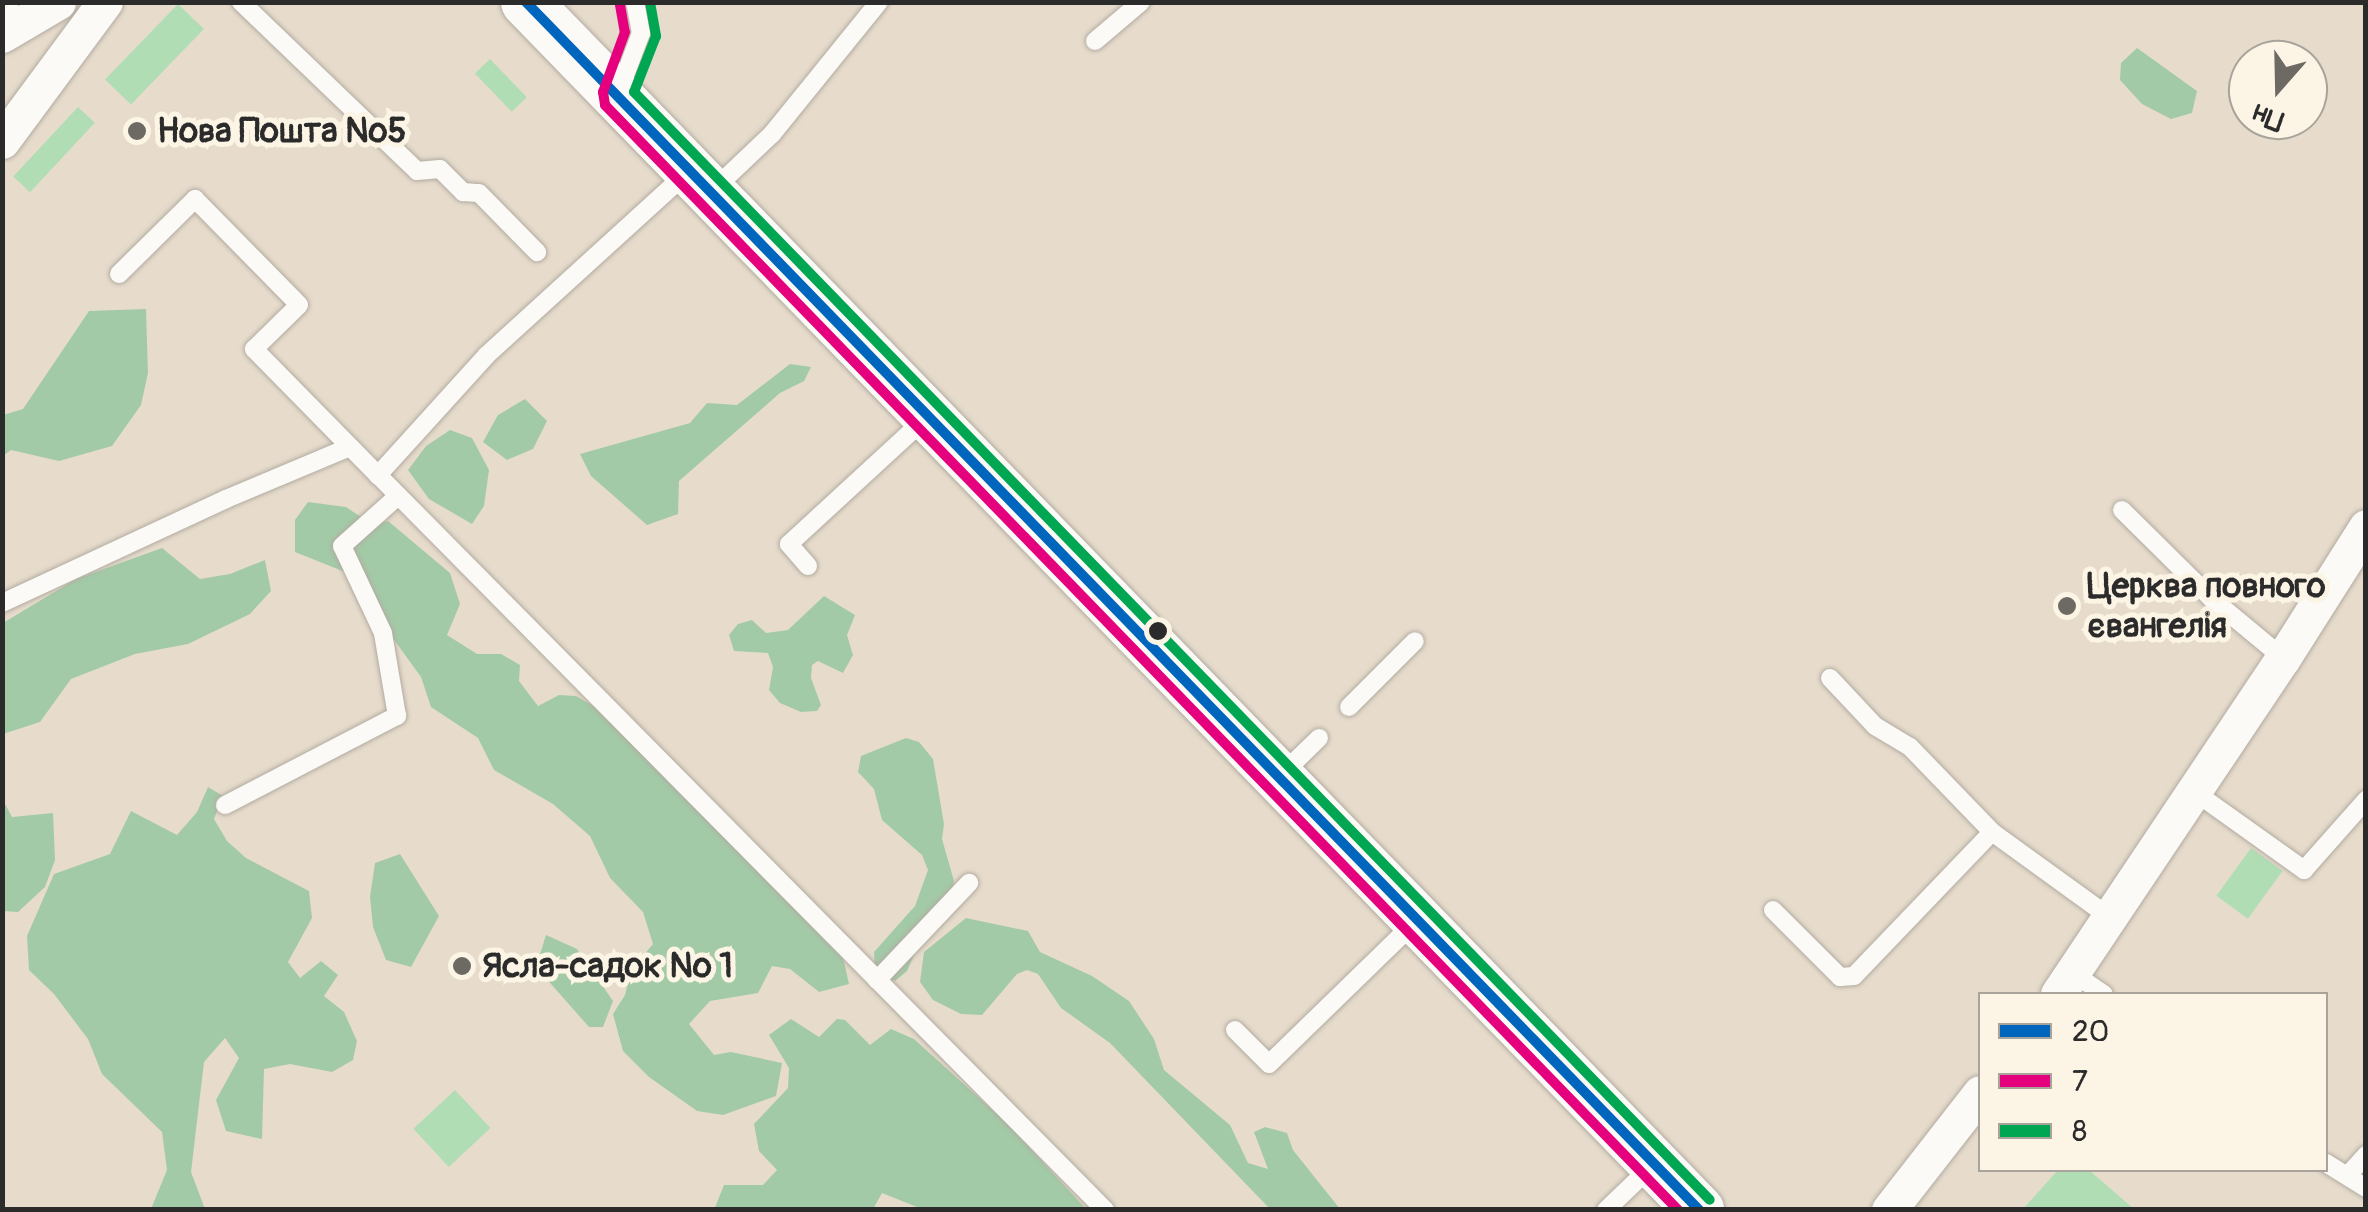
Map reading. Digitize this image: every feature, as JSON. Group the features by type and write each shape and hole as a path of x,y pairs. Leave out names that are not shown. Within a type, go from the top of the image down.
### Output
{"main road":[{"path":"526,2 930,414 1698,1210"}],"street":[{"path":"9,21 58,2"},
{"path":"2,141 105,2"},
{"path":"2066,984 2192,790 2284,658 2366,527"},
{"path":"1889,1210 1978,1096"}],"lane":[{"path":"241,2 417,171 440,170 463,192 479,194 537,252"},
{"path":"617,96 641,34 635,2"},
{"path":"378,475 486,356 700,182 772,134 879,2"},
{"path":"1095,41 1141,2"},
{"path":"118,274 195,199 299,305 254,350 1104,1210"},
{"path":"808,566 788,544 930,414"},
{"path":"2,603 226,499 350,447"},
{"path":"226,805 398,716 384,633 342,546 398,496"},
{"path":"2122,510 2212,598 2284,658"},
{"path":"1349,706 1416,641"},
{"path":"1830,678 1875,726 1910,748 1992,832 2108,916"},
{"path":"1279,777 1319,738"},
{"path":"2192,790 2304,870 2366,800"},
{"path":"1773,910 1840,977 1854,976 1992,832"},
{"path":"877,980 970,883"},
{"path":"1236,1030 1269,1064 1418,918"},
{"path":"2066,984 2096,992"},
{"path":"2348,1175 2366,1155"},
{"path":"1606,1210 1654,1164"},
{"path":"2328,1164 2366,1188"}],"green space":[{"path":"178,4 204,29 131,105 105,80"},
{"path":"2137,48 2197,91 2192,113 2171,119 2142,104 2120,80 2121,63"},
{"path":"490,59 527,97 512,112 475,74"},
{"path":"78,107 95,123 30,192 13,176"},
{"path":"146,309 148,373 141,405 112,446 59,461 11,450 3,456 3,415 23,409 89,311"},
{"path":"790,364 811,367 804,381 780,393 679,481 678,514 647,525 591,476 580,454 690,423 707,403 737,405"},
{"path":"525,399 547,421 533,449 507,460 483,442 498,415"},
{"path":"450,430 472,438 489,470 484,506 472,524 429,499 408,470 426,446"},
{"path":"308,502 346,507 373,525 388,521 450,573 460,604 447,635 477,654 501,654 520,665 519,681 538,706 559,695 576,696 602,711 843,957 849,984 819,992 790,969 772,966 758,993 710,1001 689,1024 714,1055 731,1052 782,1063 776,1096 723,1115 697,1111 649,1077 623,1051 613,1014 625,995 631,970 653,944 643,912 610,878 590,836 553,804 494,770 478,738 431,707 421,677 345,572 295,552 295,520"},
{"path":"162,548 200,579 230,574 265,560 271,591 250,614 188,644 135,654 71,679 40,722 3,734 3,623 76,579"},
{"path":"824,596 855,615 847,635 853,655 843,673 818,661 812,665 811,678 821,705 817,711 801,712 780,703 769,690 773,667 768,653 734,651 729,635 738,624 752,620 766,633 788,630"},
{"path":"906,738 919,742 933,759 944,824 942,839 954,881 951,894 922,938 907,971 895,981 875,968 874,952 915,906 928,870 922,855 882,820 874,789 858,772 861,756"},
{"path":"208,787 223,796 214,819 227,841 246,858 309,891 312,918 288,962 300,978 321,961 338,975 324,996 344,1012 357,1041 353,1060 332,1072 290,1064 264,1069 262,1139 226,1131 216,1100 239,1058 225,1038 204,1062 191,1172 205,1209 151,1209 167,1170 162,1132 102,1074 88,1039 54,994 29,970 27,936 54,874 110,854 131,811 177,835 197,812"},
{"path":"3,800 12,817 53,813 55,860 45,887 18,912 3,911"},
{"path":"2251,848 2283,871 2248,919 2216,896"},
{"path":"400,854 439,916 411,967 386,960 373,927 370,897 375,863"},
{"path":"966,918 1028,931 1040,952 1092,976 1129,1001 1154,1039 1164,1070 1230,1125 1248,1163 1268,1169 1254,1132 1265,1127 1287,1133 1293,1150 1340,1209 1270,1209 1110,1043 1061,1008 1038,974 1027,970 1017,974 982,1015 961,1014 933,1000 920,982 924,952"},
{"path":"546,935 577,949 613,1001 603,1027 589,1027 536,967"},
{"path":"791,1019 819,1037 837,1019 845,1020 870,1045 891,1029 914,1039 1009,1125 1086,1209 922,1209 882,1193 873,1209 714,1210 724,1185 763,1185 777,1170 759,1151 754,1124 788,1088 789,1068 769,1035"},
{"path":"455,1090 490,1128 449,1167 413,1129"},
{"path":"2056,1172 2091,1172 2134,1209 2023,1209"}],"transit line":[{"name":"20","path":"526,2 1699,1210"},
{"name":"8","path":"650,2 656,36 634,92 1710,1200"},
{"name":"7","path":"620,5 625,32 603,92 605,105 1678,1210"}],"place":[{"name":"Нова Пошта №5","path":"137,131"},
{"name":"Церква повного євангелія","path":"2067,606"},
{"name":"Ясла-садок № 1","path":"462,966"}]}
